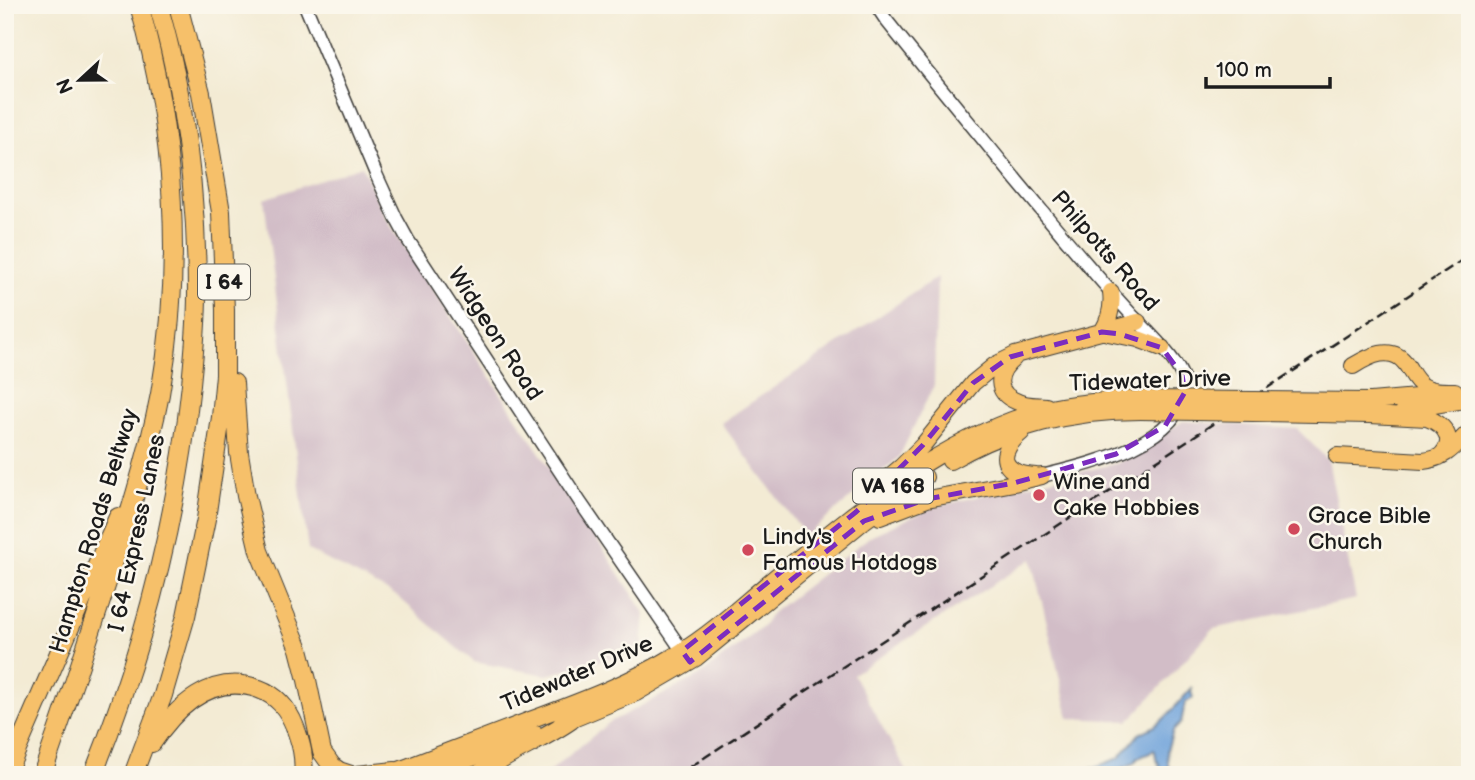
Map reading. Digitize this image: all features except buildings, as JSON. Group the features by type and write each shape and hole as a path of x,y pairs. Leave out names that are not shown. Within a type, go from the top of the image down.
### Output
{"highway":[{"name":"Hampton Roads Beltway","path":"43,775 138,486 163,372 172,274 172,211 163,114 139,5"},
{"name":"I 64 Express Lanes","path":"93,775 138,645 157,577 180,471 195,342 197,296 191,165 174,65 158,5"},
{"name":"I 64","path":"136,767 163,695 186,616 198,562 221,417 225,374 221,212 201,93 178,5"},
{"path":"221,212 234,289 237,439 246,496 259,551 299,649 320,745 326,759 339,771 351,775"},
{"path":"1102,332 1110,317 1111,292"},
{"path":"1042,476 927,499 880,517 860,517 871,493 923,445 981,375 1000,362 1027,352 1138,322"},
{"path":"1102,332 1138,339 1162,348"},
{"path":"1027,352 1011,360 1002,371 1000,384 1005,394 1028,405 1063,406"},
{"path":"1353,366 1371,356 1394,354 1400,357 1426,388 1462,390"},
{"path":"1371,408 1401,387 1406,377 1405,363"},
{"name":"Tidewater Drive","path":"1371,408 1462,390"},
{"name":"Tidewater Drive","path":"391,773 585,699 717,642 860,517 935,458 964,440 1020,417 1063,406 1106,400 1141,405 1371,408 1470,399"},
{"name":"Tidewater Drive","path":"860,517 982,444 1030,425 1058,418 1141,405"},
{"path":"1371,408 1435,421 1447,432 1448,438 1445,450 1439,457"},
{"path":"1030,425 1007,446 1006,463 1023,474 1042,476"},
{"path":"1337,456 1423,461 1451,451 1470,431"},
{"path":"6,775 151,436"},
{"name":"Tidewater Drive","path":"428,775 636,694 686,657"},
{"path":"136,767 163,727 181,708 204,692 233,684 253,687 274,696 288,711 303,754 303,775"},
{"path":"312,706 314,775"},
{"path":"478,775 571,720"},
{"path":"291,775 299,740"},
{"path":"357,775 391,773"}],"street":[{"name":"Widgeon Road","path":"305,5 376,174 408,240 686,657"},
{"name":"Philpotts Road","path":"876,5 966,119 1111,292 1162,348 1182,376 1185,392 1180,407 1155,434 1116,454 1042,476"}],"highlighted area":[{"path":"1102,332 1120,334 1162,348 1182,375 1185,392 1165,426 1116,454 1014,483 927,499 864,521 690,662 682,651 856,512 923,445 973,383 1010,357"}],"shaded area":[{"path":"362,166 385,217 645,613 642,650 547,675 474,662 397,596 308,550 264,199"},
{"path":"937,277 934,385 899,457 806,536 721,423"},
{"path":"1183,421 1297,429 1328,460 1356,599 1213,629 1129,721 1069,718 1032,559 853,674 909,775 545,775 610,722 699,676 763,627 772,613 872,535 934,507 1118,463"}],"water":[{"path":"1193,687 1193,698 1185,703 1181,723 1173,731 1167,750 1169,775 1158,775 1160,765 1153,750 1134,763 1108,775 1085,775 1090,769 1119,758 1139,734 1166,717"}],"railway":[{"path":"678,775 1470,255"}],"place":[{"name":"Wine and Cake Hobbies","path":"1039,495"},
{"name":"Grace Bible Church","path":"1294,529"},
{"name":"Lindy's Famous Hotdogs","path":"748,550"}]}
